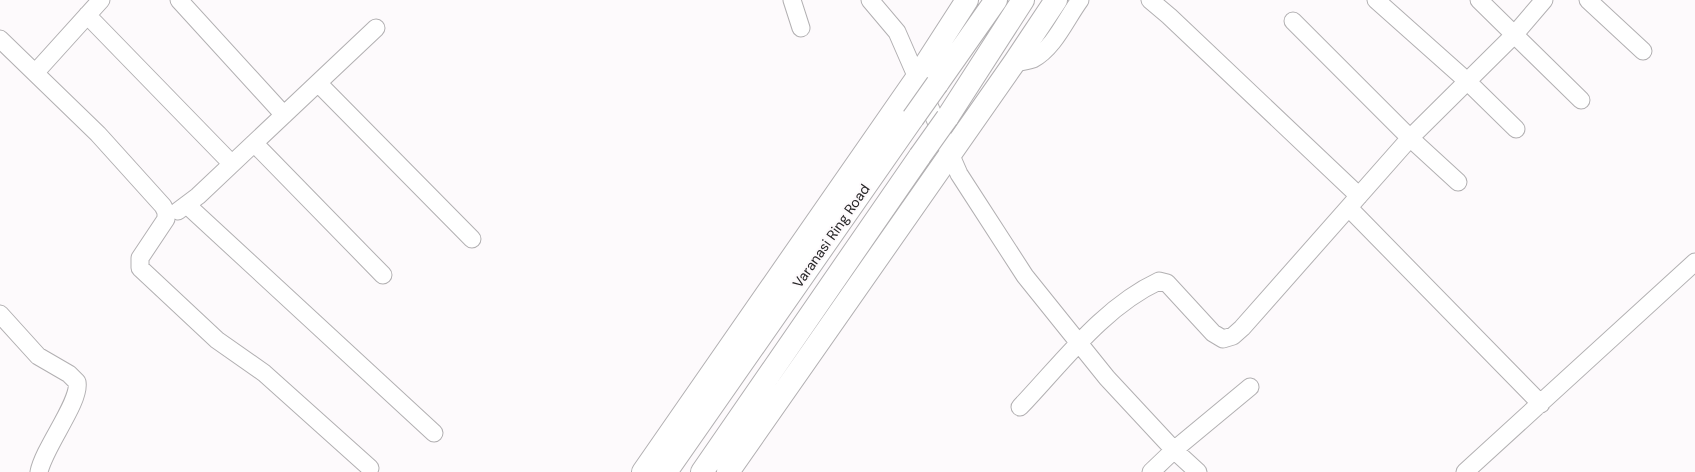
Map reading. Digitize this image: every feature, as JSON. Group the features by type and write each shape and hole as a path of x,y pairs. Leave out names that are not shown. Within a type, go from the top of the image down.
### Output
{"highway":[{"path":"643,472 926,82 967,0"},
{"name":"Varanasi Ring Road","path":"666,472 913,118 926,82 996,0"},
{"name":"Varanasi Ring Road","path":"702,472 947,118 1023,0"},
{"path":"728,472 950,156 1056,0"}],"street":[{"path":"35,73 102,0"},
{"path":"179,0 284,115"},
{"path":"792,0 801,28"},
{"path":"870,0 897,32 926,82 950,156 959,174 1025,276 1078,345 1174,450 1198,472"},
{"path":"1014,63 1032,59 1043,51 1051,43 1080,0"},
{"path":"1150,0 1169,16 1354,202 1541,404"},
{"path":"1376,0 1467,81 1516,129"},
{"path":"1479,0 1581,100"},
{"path":"1020,407 1078,345 1109,316 1143,289 1159,281 1167,283 1213,333 1223,339 1233,336 1242,328 1410,138 1514,34 1544,0"},
{"path":"1588,0 1643,50"},
{"path":"87,15 231,164"},
{"path":"1293,21 1410,138 1458,182"},
{"path":"370,468 264,373 217,340 140,268 140,258 166,219 188,205 376,28"},
{"path":"0,39 98,134 163,206 166,212 166,219"},
{"path":"318,83 472,239"},
{"path":"254,143 383,275"},
{"path":"188,205 434,433"},
{"path":"1465,472 1695,262"},
{"path":"0,314 34,352 48,363 69,374 77,382 76,394 50,444 39,472"},
{"path":"1151,472 1174,450 1250,387"}]}
